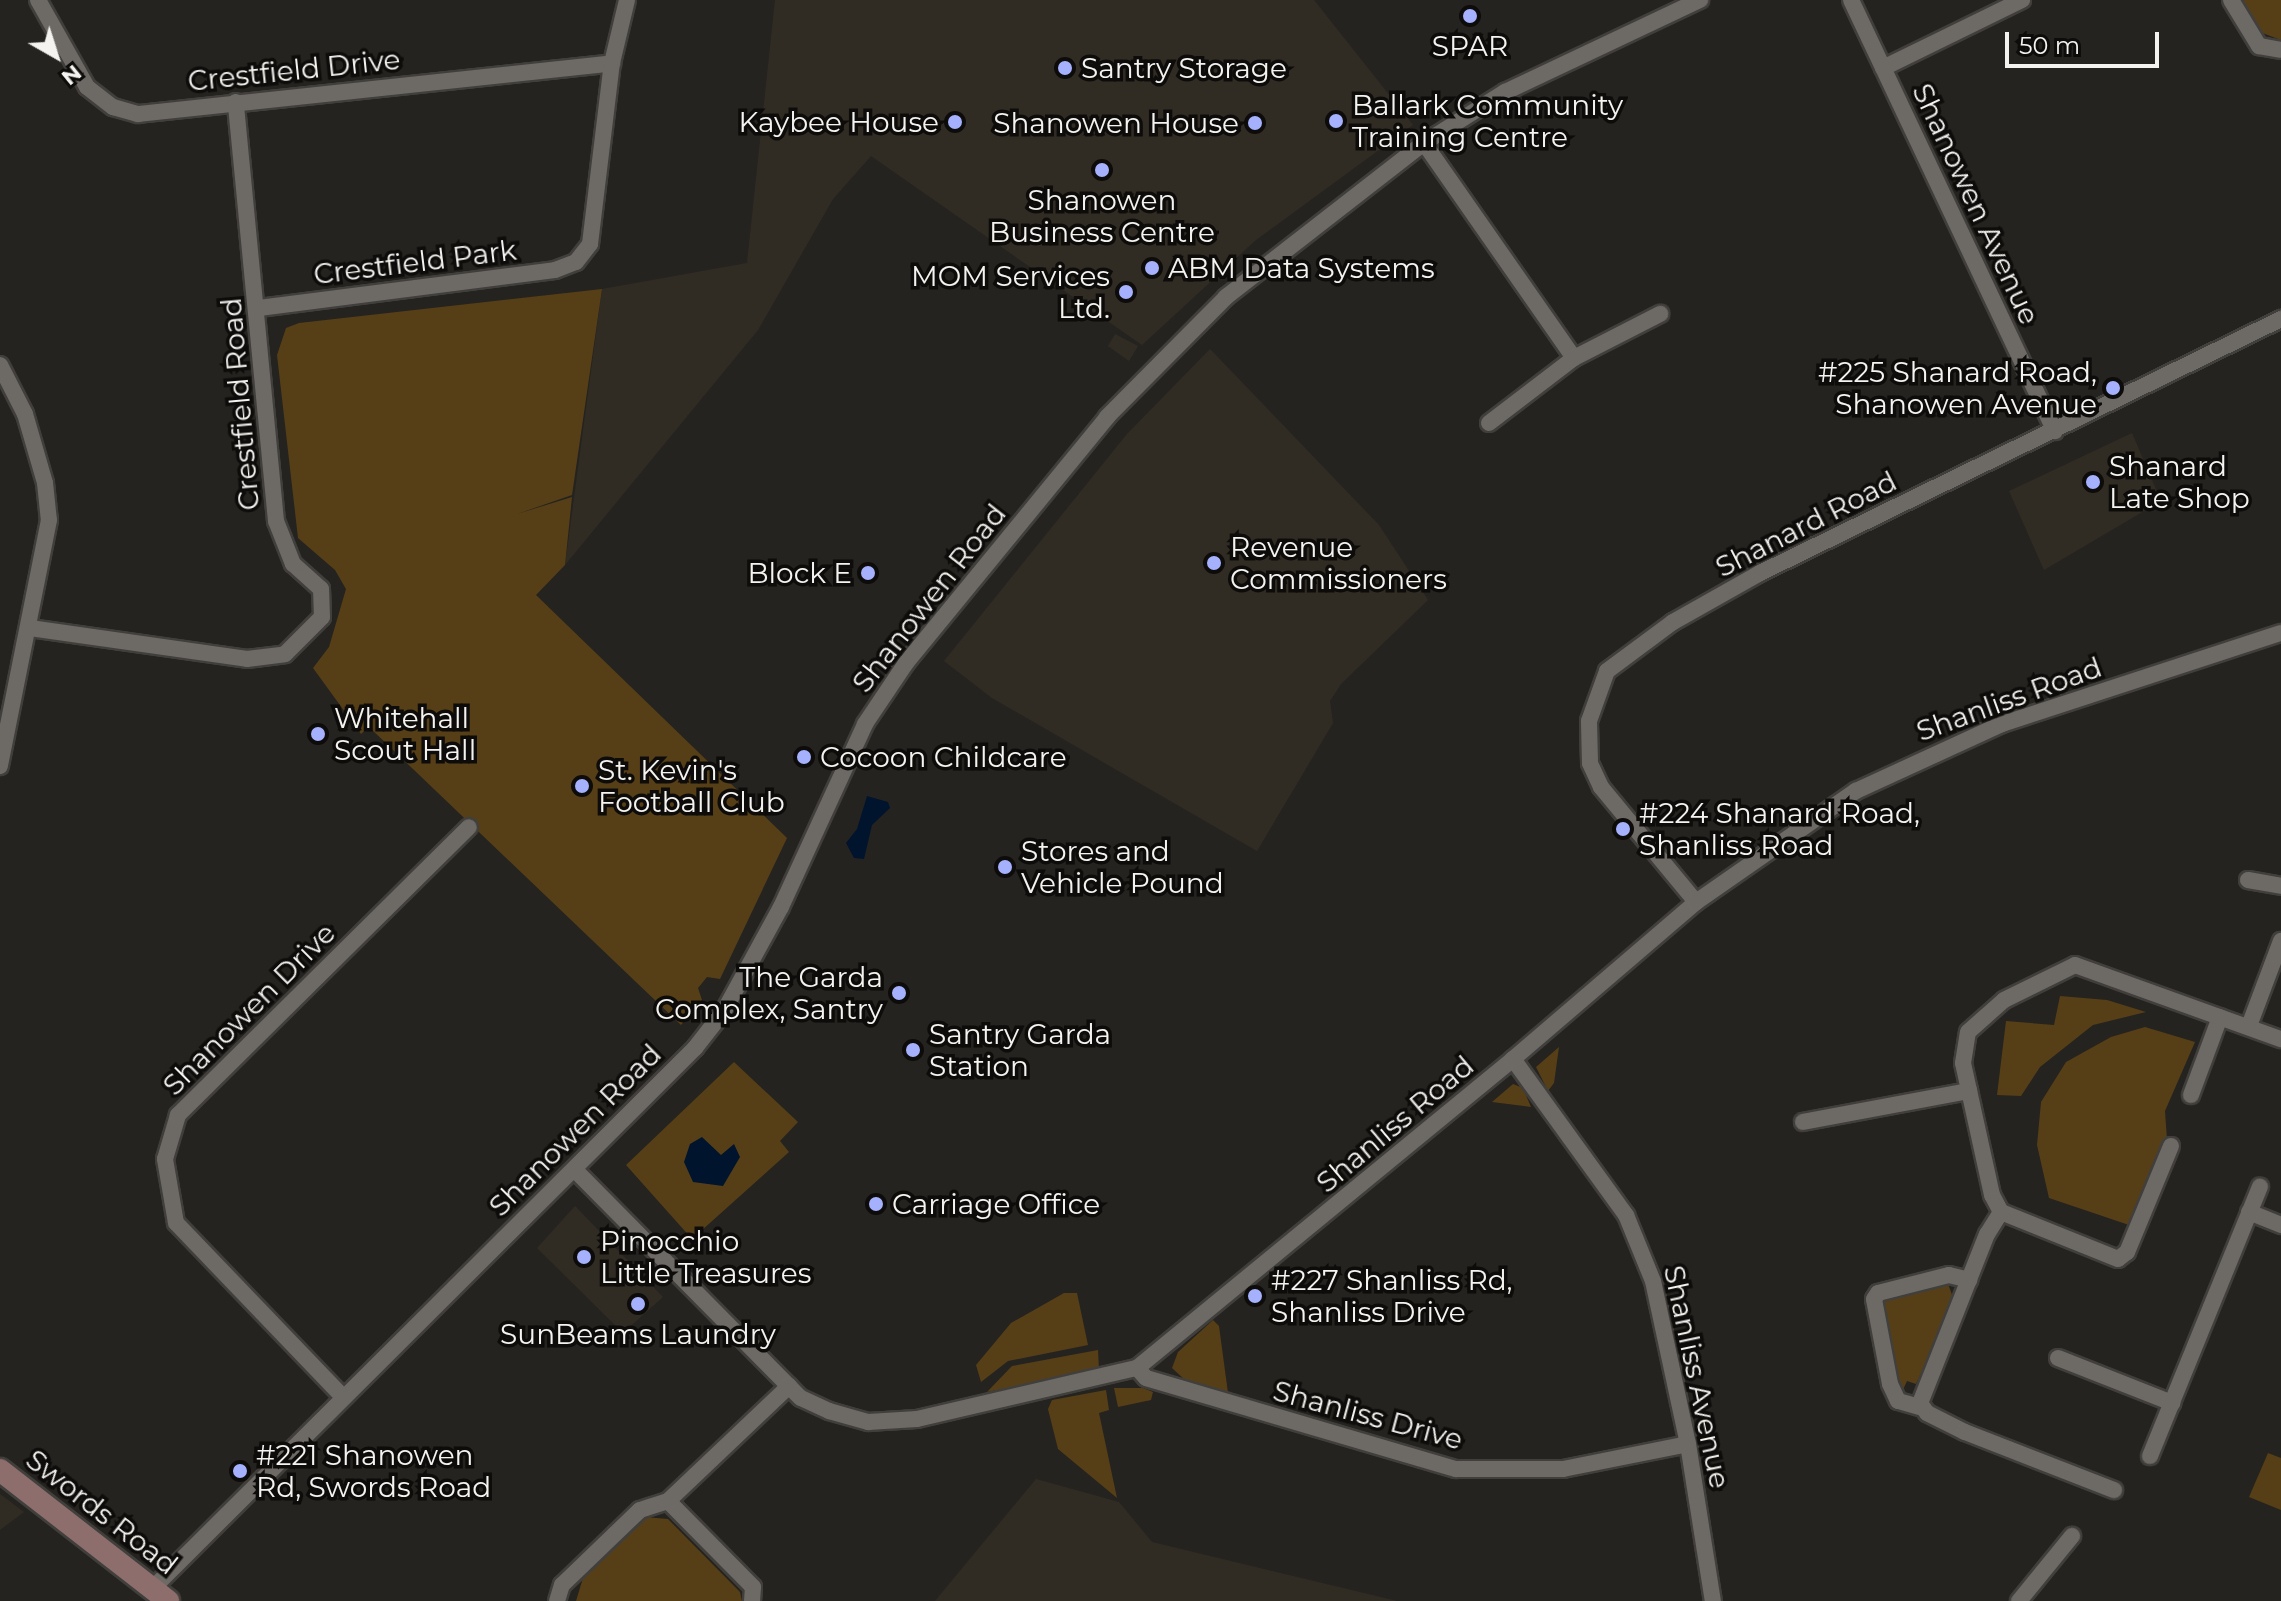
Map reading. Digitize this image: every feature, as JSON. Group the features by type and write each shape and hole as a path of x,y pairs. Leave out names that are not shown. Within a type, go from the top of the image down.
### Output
{"main road":[{"name":"Swords Road","path":"0,1470 160,1595"}],"street":[{"name":"Crestfield Drive","path":"38,0 87,87 113,107 138,114 612,63"},
{"path":"612,63 627,0"},
{"name":"Shanowen Road","path":"160,1595 343,1397 695,1048 724,1011 781,907 865,724 906,663 1063,469 1226,297 1424,143 1505,92 1700,0"},
{"name":"Shanowen Avenue","path":"1851,0 2055,431"},
{"path":"1883,68 2022,0"},
{"path":"2231,0 2259,46 2281,50"},
{"name":"Crestfield Park","path":"259,308 555,270 576,262 590,244 612,63"},
{"name":"Crestfield Road","path":"30,628 247,659 285,654 322,617 321,589 293,564 276,521 259,308 236,102"},
{"path":"1424,143 1574,358"},
{"path":"1489,423 1574,358 1660,314"},
{"name":"Shanard Road","path":"1696,902 1601,787 1590,763 1591,710 1607,671 1663,629 1760,573 2281,319"},
{"path":"0,365 25,414 45,483 49,520 30,628 0,766"},
{"name":"Shanliss Road","path":"574,1169 789,1386 829,1411 868,1422 917,1419 1137,1368 1513,1059 1696,902 1856,791 1926,755 2002,724 2281,633"},
{"name":"Shanowen Drive","path":"343,1397 176,1223 165,1159 178,1115 469,827"},
{"path":"2248,880 2281,886"},
{"path":"2249,1026 2281,941"},
{"path":"1923,1408 1920,1403 1969,1280 2001,1212 1969,1091 1963,1044 1982,1015 2075,965 2281,1039"},
{"path":"2191,1095 2220,1017"},
{"name":"Shanliss Avenue","path":"1513,1059 1633,1227 1653,1281 1688,1444 1713,1601"},
{"path":"1803,1122 1969,1091"},
{"path":"2001,1212 2113,1259 2122,1257 2171,1146"},
{"path":"2150,1456 2260,1187"},
{"path":"2249,1212 2281,1225"},
{"path":"2057,1254 2064,1237"},
{"path":"1969,1280 1949,1275 1878,1293 1874,1299 1890,1384 1898,1401 1923,1408 1965,1432 2114,1490"},
{"path":"2058,1358 2172,1403"},
{"name":"Shanliss Drive","path":"1137,1368 1146,1378 1456,1469 1563,1469 1688,1444"},
{"path":"557,1601 562,1585 640,1510 668,1501 789,1386"},
{"path":"668,1501 753,1587 752,1601"},
{"path":"2019,1601 2072,1536"}],"shaded area":[{"path":"775,0 1314,0 1413,125 1256,240 1142,345 871,156 833,199 758,330 565,565 602,289 747,263"},
{"path":"2243,0 2281,0 2281,40 2257,31"},
{"name":"St. Kevin's Football Club","path":"602,289 572,495 517,514 572,497 565,565 536,595 787,838 720,979 707,977 698,988 702,1000 681,1025 369,727 361,734 313,668 329,647 346,589 335,570 298,538 277,355 286,328 299,323"},
{"path":"1115,334 1138,346 1129,361 1108,346"},
{"name":"Revenue Commissioners","path":"1210,349 1379,525 1428,600 1341,684 1330,701 1333,723 1257,851 992,698 944,661 1127,434"},
{"path":"2132,433 2161,501 2044,570 2009,491"},
{"path":"2060,996 2107,1000 2146,1012 2093,1025 2040,1067 2021,1096 1997,1095 2006,1021 2054,1025"},
{"path":"2145,1027 2195,1042 2165,1111 2167,1140 2129,1225 2049,1198 2037,1145 2041,1102 2066,1062 2111,1037"},
{"path":"1559,1047 1554,1083 1548,1091 1536,1067"},
{"path":"734,1062 798,1122 780,1141 789,1152 692,1239 626,1165"},
{"path":"1513,1084 1523,1088 1531,1107 1492,1102"},
{"path":"575,1206 663,1297 623,1333 537,1248"},
{"path":"1948,1284 1954,1300 1916,1384 1907,1381 1902,1392 1880,1303 1885,1296"},
{"path":"1064,1293 1077,1293 1088,1345 1008,1361 981,1382 976,1365 1011,1323"},
{"path":"1213,1320 1219,1326 1228,1393 1185,1380 1172,1368 1178,1352"},
{"path":"1098,1350 1099,1370 987,1392 1012,1366"},
{"path":"1114,1388 1143,1388 1153,1392 1151,1400 1118,1407"},
{"path":"1106,1390 1109,1410 1099,1413 1117,1498 1058,1449 1048,1409 1052,1400"},
{"path":"2268,1453 2281,1458 2281,1510 2249,1497"},
{"path":"1036,1479 1119,1502 1152,1542 1397,1601 935,1601"},
{"path":"0,1494 24,1512 0,1530"},
{"path":"645,1517 668,1519 740,1592 742,1601 576,1601 583,1578"}],"water":[{"path":"867,796 888,802 890,808 872,825 864,859 854,858 846,843 857,829"},
{"path":"702,1137 721,1155 734,1144 740,1157 723,1186 693,1182 684,1162 690,1144"}],"place":[{"name":"SPAR","path":"1470,16"},
{"name":"Santry Storage","path":"1065,68"},
{"name":"Ballark Community Training Centre","path":"1336,121"},
{"name":"Kaybee House","path":"955,122"},
{"name":"Shanowen House","path":"1255,123"},
{"name":"Shanowen Business Centre","path":"1102,170"},
{"name":"ABM Data Systems","path":"1152,268"},
{"name":"MOM Services Ltd.","path":"1126,292"},
{"name":"#225 Shanard Road, Shanowen Avenue","path":"2113,388"},
{"name":"Shanard Late Shop","path":"2093,482"},
{"name":"Revenue Commissioners","path":"1214,563"},
{"name":"Block E","path":"868,573"},
{"name":"Whitehall Scout Hall","path":"318,734"},
{"name":"Cocoon Childcare","path":"804,757"},
{"name":"St. Kevin's Football Club","path":"582,786"},
{"name":"#224 Shanard Road, Shanliss Road","path":"1623,829"},
{"name":"Stores and Vehicle Pound","path":"1005,867"},
{"name":"The Garda Complex, Santry","path":"899,993"},
{"name":"Santry Garda Station","path":"913,1050"},
{"name":"Carriage Office","path":"876,1204"},
{"name":"Pinocchio Little Treasures","path":"584,1257"},
{"name":"#227 Shanliss Rd, Shanliss Drive","path":"1255,1296"},
{"name":"SunBeams Laundry","path":"638,1304"},
{"name":"#221 Shanowen Rd, Swords Road","path":"240,1471"}]}
